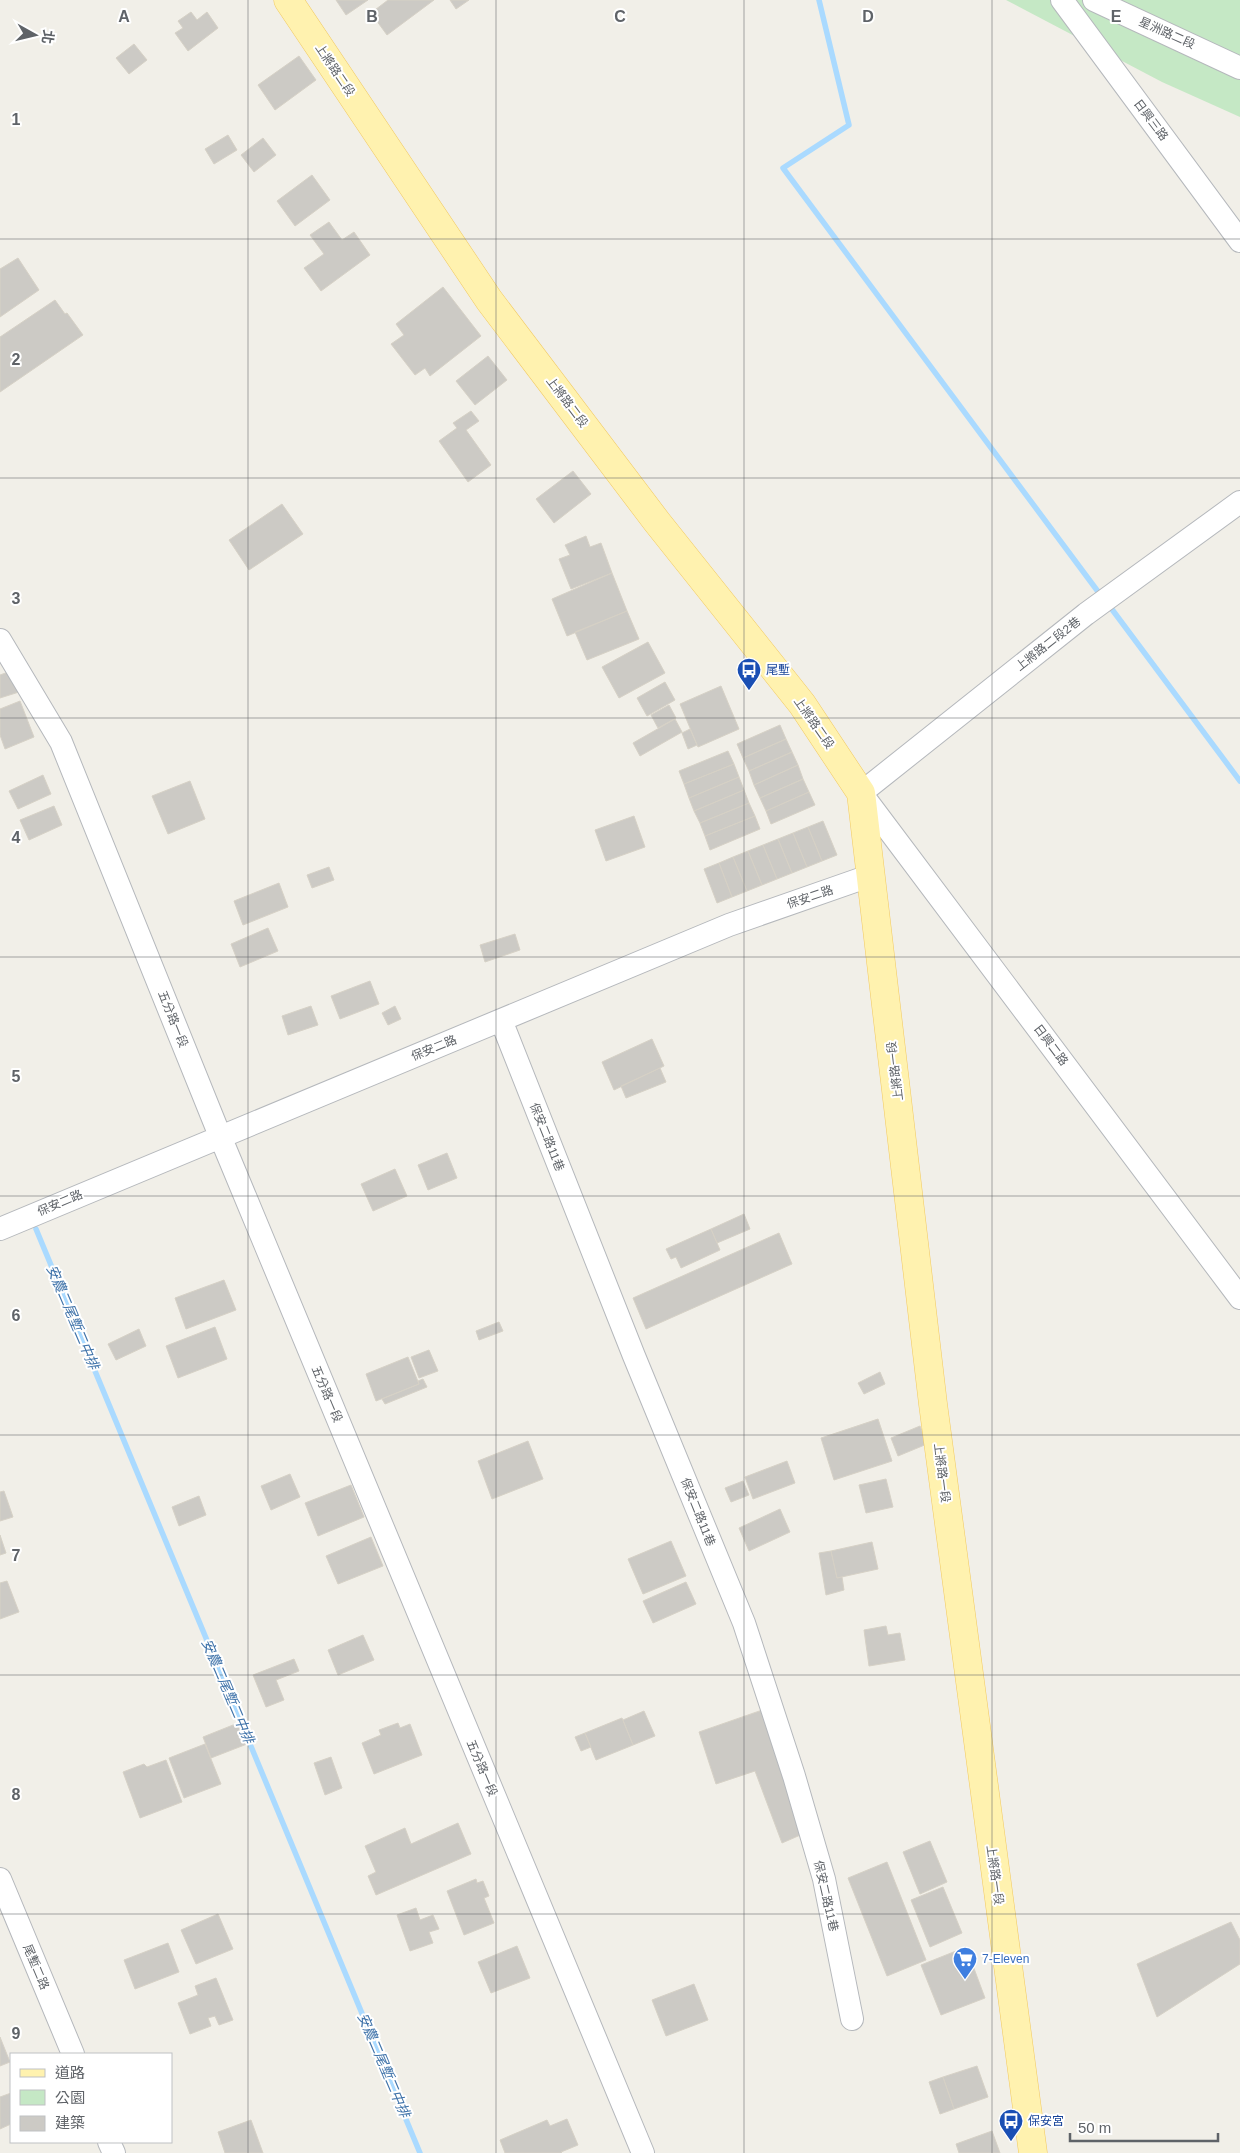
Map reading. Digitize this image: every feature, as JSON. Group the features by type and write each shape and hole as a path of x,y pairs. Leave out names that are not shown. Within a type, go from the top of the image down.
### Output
{"main road":[{"name":"上將路二段","path":"288,0 489,300 657,522 802,704 861,793"},
{"name":"上將路一段","path":"861,793 933,1404 1033,2153"}],"street":[{"name":"日興三路","path":"1062,0 1240,241"},
{"name":"星洲路二段","path":"1094,0 1240,68"},
{"name":"上將路二段2巷","path":"861,793 1086,614 1240,502"},
{"name":"五分路一段","path":"0,640 61,742 220,1136 643,2153"},
{"name":"日興二路","path":"861,793 1240,1298"},
{"name":"保安二路","path":"0,1229 729,926 872,875"},
{"name":"保安二路11巷","path":"501,1020 634,1356 744,1623 794,1776 824,1879 852,2019"},
{"name":"尾塹二路","path":"0,1879 73,2053"}],"green space":[{"path":"1006,0 1240,0 1240,117 1162,82"}],"building":[{"path":"336,0 368,0 346,15"},
{"path":"388,0 434,0 387,35 371,13"},
{"path":"450,0 469,0 456,9"},
{"path":"191,12 197,20 207,12 218,28 188,51 175,33 183,28 178,21"},
{"path":"134,44 147,60 129,74 116,58"},
{"path":"299,56 316,80 275,110 258,85"},
{"path":"228,135 237,150 214,164 205,149"},
{"path":"263,138 276,155 254,172 241,155"},
{"path":"312,175 330,200 295,226 277,201"},
{"path":"329,222 342,240 354,232 370,255 321,291 304,268 324,254 310,235"},
{"path":"18,258 39,290 0,317 0,269"},
{"path":"443,287 481,336 430,376 425,368 415,375 391,344 404,335 396,324"},
{"path":"55,300 83,335 0,392 0,337"},
{"path":"488,356 507,380 475,405 456,381"},
{"path":"471,411 479,421 466,430 491,465 468,482 439,441 457,428 453,423"},
{"path":"573,471 591,494 554,523 536,499"},
{"path":"282,504 303,534 249,570 229,540"},
{"path":"586,536 590,547 601,543 612,573 571,589 559,559 570,555 565,545"},
{"path":"612,573 627,611 567,636 552,599"},
{"path":"627,611 639,639 587,660 575,632"},
{"path":"648,642 665,673 619,698 602,667"},
{"path":"11,671 19,692 0,698 0,675"},
{"path":"665,682 675,700 647,716 637,698"},
{"path":"721,686 739,729 698,747 680,704"},
{"path":"20,701 34,737 5,749 0,735 0,709"},
{"path":"669,705 676,718 658,728 651,715"},
{"path":"675,719 682,732 640,756 633,743"},
{"path":"780,725 786,739 743,758 737,744"},
{"path":"690,729 697,745 688,749 682,733"},
{"path":"786,739 792,752 749,771 743,758"},
{"path":"728,751 734,764 684,784 679,771"},
{"path":"792,752 798,765 754,785 749,771"},
{"path":"734,764 739,777 689,798 684,784"},
{"path":"798,765 803,779 760,798 754,785"},
{"path":"43,775 51,794 18,809 9,791"},
{"path":"739,777 744,790 694,811 689,798"},
{"path":"803,779 809,792 766,811 760,798"},
{"path":"190,781 205,819 168,834 152,796"},
{"path":"744,790 749,803 700,823 694,811"},
{"path":"809,792 815,805 771,824 766,811"},
{"path":"749,803 755,816 705,836 700,823"},
{"path":"54,806 62,825 29,840 20,820"},
{"path":"634,816 645,847 606,861 595,830"},
{"path":"755,816 760,829 710,850 705,836"},
{"path":"823,821 837,855 822,861 808,827"},
{"path":"808,827 822,861 807,867 793,833"},
{"path":"793,833 807,867 792,873 778,839"},
{"path":"778,839 792,873 777,879 763,845"},
{"path":"763,845 777,879 762,885 748,851"},
{"path":"748,851 762,885 747,891 733,857"},
{"path":"733,857 747,891 732,897 719,863"},
{"path":"719,863 732,897 717,903 704,869"},
{"path":"329,867 334,880 312,888 307,875"},
{"path":"279,883 288,907 243,925 234,901"},
{"path":"268,928 278,951 240,967 231,944"},
{"path":"515,934 520,950 485,962 480,945"},
{"path":"370,981 379,1004 340,1019 331,996"},
{"path":"311,1006 318,1025 288,1035 282,1016"},
{"path":"395,1006 401,1019 388,1025 382,1013"},
{"path":"652,1039 664,1066 614,1090 602,1062"},
{"path":"660,1068 666,1082 626,1098 621,1086"},
{"path":"447,1153 457,1178 428,1190 418,1165"},
{"path":"395,1169 407,1196 373,1211 361,1184"},
{"path":"744,1214 750,1229 717,1243 711,1229"},
{"path":"711,1229 720,1250 681,1268 676,1257 671,1259 666,1249"},
{"path":"779,1233 792,1264 646,1329 633,1298"},
{"path":"224,1280 236,1310 186,1329 175,1298"},
{"path":"499,1322 503,1331 479,1340 476,1331"},
{"path":"215,1327 227,1359 178,1378 166,1346"},
{"path":"139,1329 146,1346 116,1360 108,1344"},
{"path":"429,1350 438,1371 419,1378 411,1357"},
{"path":"408,1357 419,1384 376,1401 366,1374"},
{"path":"880,1372 885,1384 864,1394 858,1383"},
{"path":"423,1379 427,1387 385,1404 382,1399 419,1384 418,1381"},
{"path":"878,1419 892,1461 834,1480 821,1438"},
{"path":"920,1426 927,1444 898,1456 891,1438"},
{"path":"528,1441 543,1479 492,1499 478,1461"},
{"path":"787,1461 795,1483 753,1499 745,1477"},
{"path":"290,1474 300,1497 271,1510 261,1486"},
{"path":"886,1479 893,1507 866,1513 859,1485"},
{"path":"743,1481 749,1495 731,1502 725,1488"},
{"path":"351,1485 364,1517 318,1536 305,1503"},
{"path":"4,1491 13,1517 0,1521 0,1492"},
{"path":"199,1496 206,1515 179,1526 172,1507"},
{"path":"780,1509 790,1532 749,1551 739,1528"},
{"path":"0,1535 6,1553 0,1555"},
{"path":"371,1537 383,1566 338,1584 326,1556"},
{"path":"671,1541 686,1576 643,1594 628,1559"},
{"path":"872,1542 878,1569 837,1578 831,1551"},
{"path":"831,1551 837,1578 842,1577 844,1590 826,1595 819,1553"},
{"path":"7,1581 19,1612 0,1619 0,1583"},
{"path":"686,1582 696,1604 653,1623 643,1601"},
{"path":"886,1626 888,1635 900,1633 905,1660 869,1666 864,1630"},
{"path":"363,1635 374,1660 338,1675 328,1650"},
{"path":"294,1659 299,1671 276,1680 284,1700 266,1707 253,1675"},
{"path":"768,1708 805,1833 782,1843 755,1771 716,1784 699,1732"},
{"path":"644,1711 655,1736 633,1745 623,1720"},
{"path":"622,1718 633,1745 596,1760 585,1733"},
{"path":"238,1723 247,1744 211,1758 203,1737"},
{"path":"398,1723 400,1728 410,1724 422,1755 374,1774 362,1743 381,1735 379,1730"},
{"path":"585,1733 591,1747 581,1751 575,1737"},
{"path":"205,1744 221,1784 184,1798 169,1758"},
{"path":"331,1757 342,1788 325,1795 314,1763"},
{"path":"166,1760 182,1802 140,1818 123,1772 144,1764 147,1767"},
{"path":"458,1823 471,1854 376,1895 368,1876 376,1872 365,1846 405,1828 411,1844"},
{"path":"930,1841 947,1882 920,1894 903,1852"},
{"path":"887,1862 926,1960 887,1976 848,1878"},
{"path":"476,1879 477,1883 483,1881 489,1896 484,1898 494,1923 464,1935 447,1891"},
{"path":"943,1887 962,1933 930,1947 911,1900"},
{"path":"416,1908 420,1920 433,1915 439,1929 429,1932 433,1943 410,1951 397,1915"},
{"path":"218,1914 233,1949 196,1964 181,1930"},
{"path":"1231,1922 1240,1940 1240,1964 1157,2017 1137,1964"},
{"path":"168,1943 179,1972 135,1989 124,1960"},
{"path":"517,1946 530,1978 491,1993 478,1962"},
{"path":"966,1947 985,1998 941,2015 921,1965"},
{"path":"216,1978 233,2020 219,2025 215,2016 208,2018 211,2026 190,2034 178,2003 198,1995 195,1986"},
{"path":"694,1984 708,2020 666,2036 652,2000"},
{"path":"0,2037 10,2062 0,2066"},
{"path":"977,2066 988,2097 954,2109 943,2077"},
{"path":"943,2077 954,2109 940,2114 929,2082"},
{"path":"10,2093 10,2124 0,2129 0,2097"},
{"path":"567,2119 578,2145 562,2153 505,2153 500,2140 547,2120 550,2126"},
{"path":"251,2120 263,2153 225,2153 218,2132"},
{"path":"992,2131 1000,2153 959,2153 956,2144"}],"waterway":[{"path":"819,0 849,125 783,168 1102,597"},
{"path":"1108,604 1240,781"},
{"name":"安農二尾塹二中排","path":"36,1229 420,2153"}],"place":[{"name":"尾塹","path":"749,691"},
{"name":"7-Eleven","path":"965,1980"},
{"name":"保安宮","path":"1011,2142"}]}
